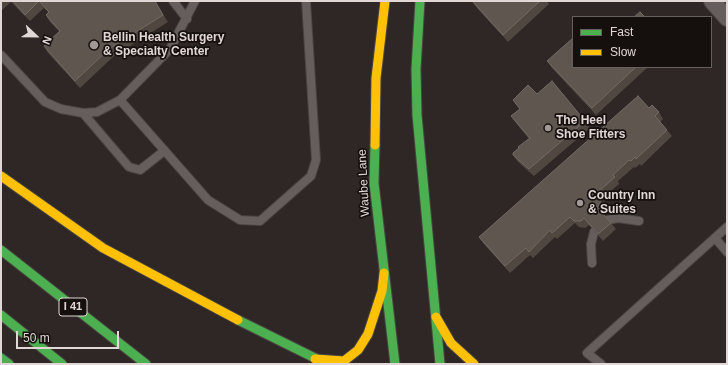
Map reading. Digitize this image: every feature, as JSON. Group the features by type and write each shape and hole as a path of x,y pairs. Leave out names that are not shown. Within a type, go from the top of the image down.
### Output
{"main road":[{"name":"Waube Lane","path":"385,1 378,52 373,162 374,198 395,364"},
{"path":"420,1 416,69 417,115 440,364"},
{"path":"1,176 103,248 162,281 327,364"},
{"name":"I 41","path":"1,250 146,364"},
{"path":"315,359 344,360 358,350 368,334 382,291 384,273"},
{"path":"1,315 62,364"},
{"path":"436,317 451,343 474,364"},
{"path":"1,358 9,364"}],"street":[{"path":"712,1 727,18"}],"lane":[{"path":"173,1 187,19"},
{"path":"1,55 45,102 61,109 83,113 97,112 120,100 170,49 187,19 195,1"},
{"path":"120,100 208,200 240,220 260,221 311,176 316,160 306,1"},
{"path":"83,113 129,167 140,170 164,151"},
{"path":"608,220 618,218 639,221"},
{"path":"601,364 587,353 727,227"},
{"path":"592,263 591,244 594,232"},
{"path":"715,238 727,252"}],"building":[{"path":"13,1 39,1 25,15"},
{"name":"Bellin Health Surgery & Specialty Center","path":"39,1 155,1 163,15 109,49 75,81 44,46 60,31 46,15 49,12"},
{"path":"472,1 540,1 503,35"},
{"path":"640,12 644,16 635,16"},
{"path":"572,39 572,68 635,68 592,108 547,61"},
{"path":"552,81 585,121 529,169 513,155 513,153 519,148 518,147 530,138 511,116 520,109 513,100 528,85 537,94"},
{"path":"638,96 649,108 652,105 659,112 655,116 667,130 636,159 635,157 631,161 629,160 613,175 615,177 597,193 601,197 600,204 597,207 611,223 598,234 584,218 581,221 574,221 570,217 552,233 550,230 529,252 526,248 505,266 479,237"}],"traffic: fast":[{"path":"420,1 416,69 417,115 440,364"},
{"path":"375,145 374,183 395,364"},
{"path":"1,250 146,364"},
{"path":"1,315 62,364"},
{"path":"238,320 327,364"},
{"path":"1,358 9,364"}],"traffic: slow":[{"path":"375,145 376,78 385,1"},
{"path":"1,176 103,248 238,320"},
{"path":"315,359 344,361 358,350 368,334 382,291 384,273"},
{"path":"436,317 451,343 474,364"}],"place":[{"name":"Bellin Health Surgery & Specialty Center","path":"94,45"},
{"name":"The Heel Shoe Fitters","path":"548,128"},
{"name":"Country Inn & Suites","path":"580,203"}]}
